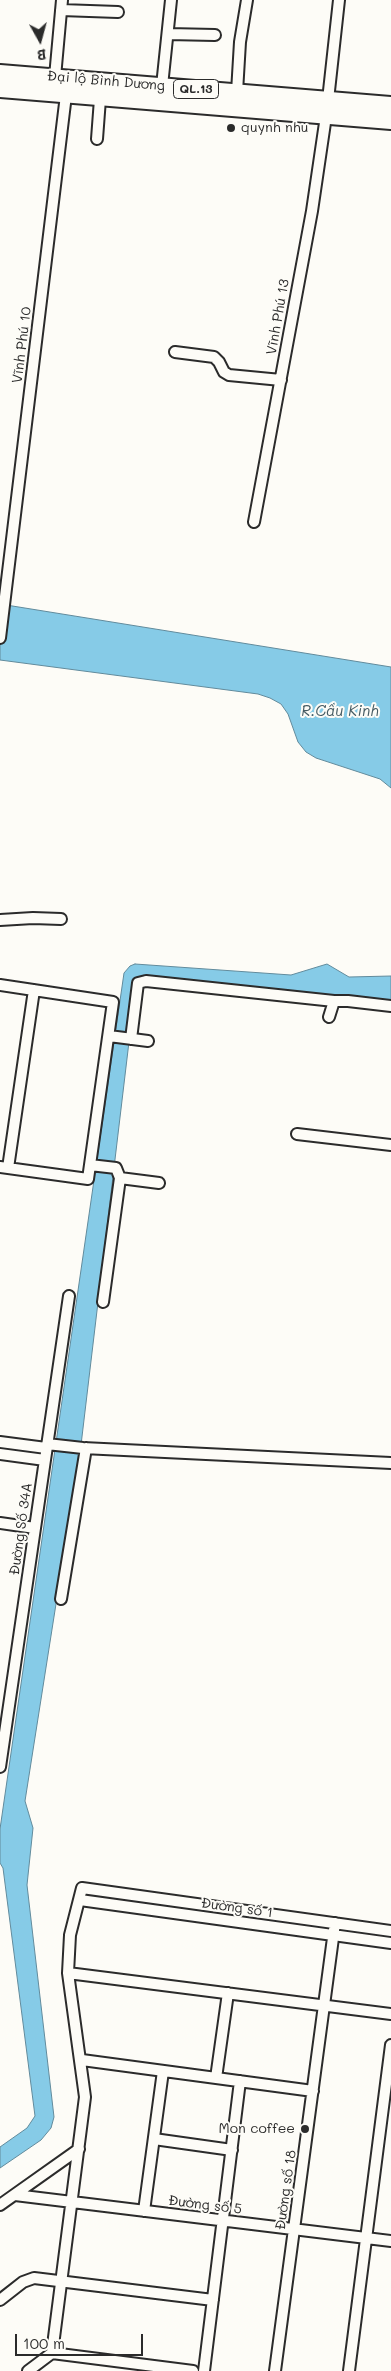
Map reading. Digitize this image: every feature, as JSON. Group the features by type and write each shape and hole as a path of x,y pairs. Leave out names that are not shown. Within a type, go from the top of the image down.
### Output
{"highway":[{"name":"Đại lộ Bình Dương","path":"0,73 237,92 391,121"},
{"name":"Đại lộ Bình Dương","path":"0,89 100,99 327,108 391,105"}],"street":[{"path":"162,86 171,0"},
{"path":"237,92 240,42 247,0"},
{"name":"Vĩnh Phú 13","path":"254,522 312,211 327,108 339,0"},
{"path":"55,77 62,5 118,12"},
{"path":"168,34 215,35"},
{"name":"Vĩnh Phú 10","path":"0,638 66,95"},
{"path":"97,139 100,99"},
{"path":"174,352 214,357 224,372 229,375 281,380"},
{"path":"0,920 61,919"},
{"path":"130,1039 138,983 146,981 334,1002 348,1001 391,1006"},
{"path":"0,985 34,990 114,1002 111,1036 92,1166 88,1179 4,1167 34,990"},
{"path":"329,1017 334,1002"},
{"path":"111,1036 148,1041"},
{"path":"297,1134 391,1145"},
{"path":"92,1166 158,1183"},
{"path":"103,1302 118,1173"},
{"name":"Đường Số 34A","path":"0,1765 45,1460 49,1446 69,1296"},
{"path":"0,1442 391,1463"},
{"path":"61,1599 84,1448"},
{"path":"0,1454 45,1460"},
{"path":"0,1522 35,1528"},
{"name":"Đường số 1","path":"391,1931 82,1888 80,1900 391,1943"},
{"path":"28,2371 52,2353 85,2097 82,2060 68,1973 70,1935 80,1900"},
{"name":"Đường số 18","path":"276,2371 335,1923"},
{"path":"68,1973 391,2014"},
{"path":"216,2078 228,1993"},
{"path":"349,2371 391,2045"},
{"path":"82,2060 313,2091"},
{"path":"144,2211 163,2071"},
{"path":"204,2371 240,2081"},
{"path":"154,2139 232,2150"},
{"path":"0,2205 79,2149"},
{"name":"Đường số 5","path":"15,2195 391,2241"},
{"path":"0,2300 23,2282 34,2278 213,2300"},
{"path":"52,2353 135,2367 193,2371"}],"water":[{"name":"R.Cầu Kinh","path":"0,604 391,667 391,788 380,779 316,758 306,752 298,742 288,714 281,704 258,694 0,660"},
{"path":"135,964 291,975 327,964 349,977 391,976 391,1004 136,983 81,1445 25,1801 33,1828 27,1885 54,2117 51,2128 41,2140 0,2168 0,2147 27,2128 35,2116 3,1868 0,1863 0,1829 124,973 130,966"}],"place":[{"name":"quynh nhu","path":"231,128"},
{"name":"Mon coffee","path":"305,2129"}]}
